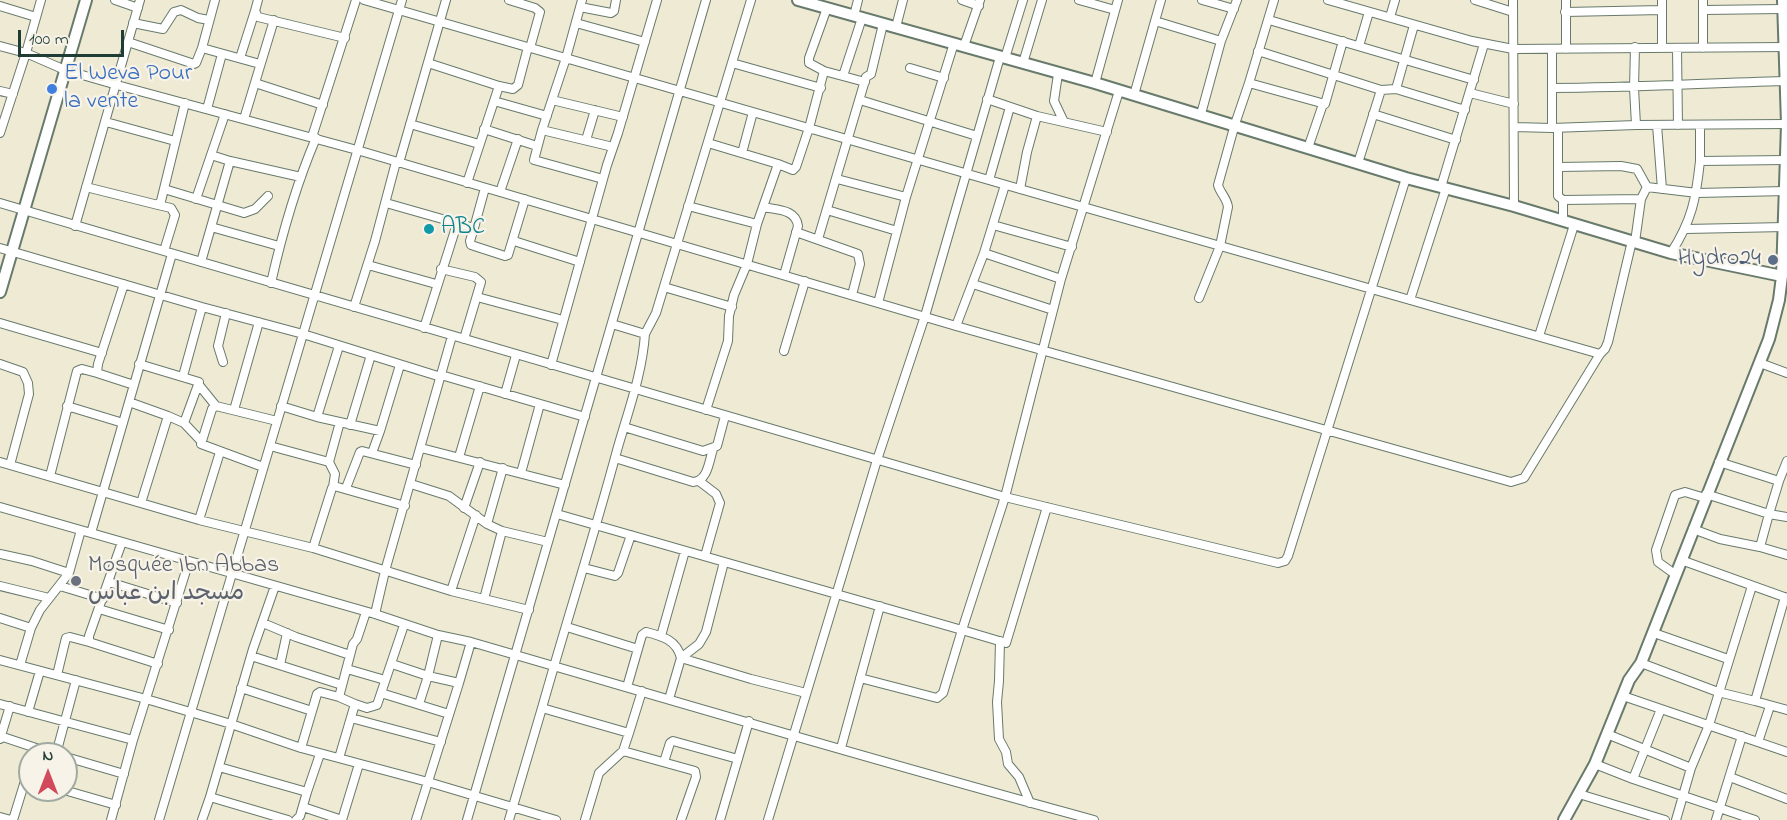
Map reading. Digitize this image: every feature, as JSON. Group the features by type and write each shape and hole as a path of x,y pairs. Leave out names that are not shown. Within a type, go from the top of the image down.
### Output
{"street":[{"path":"0,133 41,0"},
{"path":"0,292 86,0"},
{"path":"75,226 139,4 115,0"},
{"path":"128,42 195,64 202,48 215,0"},
{"path":"240,58 258,0"},
{"path":"271,283 279,246 356,0"},
{"path":"364,0 1600,354"},
{"path":"159,820 402,0"},
{"path":"354,307 446,0"},
{"path":"428,63 513,89 518,85 540,12 520,2 509,0"},
{"path":"603,179 534,160 566,58 580,2 610,13 614,11 616,0"},
{"path":"551,365 603,179 657,0"},
{"path":"467,820 706,0"},
{"path":"509,820 636,390 644,357 645,334 656,313 751,0"},
{"path":"843,76 858,17 858,0"},
{"path":"896,27 903,0"},
{"path":"878,303 906,197 944,78 980,3 962,0"},
{"path":"768,820 877,460 925,316 987,99 1023,0"},
{"path":"1023,63 1042,0"},
{"path":"1079,0 1115,10"},
{"path":"1095,83 1118,0"},
{"path":"1134,95 1161,0"},
{"path":"1202,0 1234,9"},
{"path":"1201,114 1221,41 1237,0"},
{"path":"1198,298 1220,246 1228,207 1228,202 1218,185 1274,0"},
{"path":"1328,0 1357,4 1369,12 1414,25 1484,44 1513,49 1785,47"},
{"path":"1390,17 1395,0"},
{"path":"1475,0 1513,12"},
{"path":"1513,0 1514,206"},
{"path":"1566,0 1566,49"},
{"path":"1662,0 1662,48"},
{"path":"1702,48 1703,0"},
{"path":"806,1 1235,124 1406,178 1514,206 1671,253 1785,276"},
{"path":"1564,820 1595,764 1634,671 1641,663 1654,633 1783,301 1787,124 1783,5 1702,10"},
{"path":"0,6 36,17"},
{"path":"827,8 809,63 824,71 866,82"},
{"path":"133,23 163,29 174,12 181,10 198,18 209,20"},
{"path":"1565,12 1662,10"},
{"path":"255,11 258,17 345,38"},
{"path":"1359,46 1369,12"},
{"path":"244,119 274,20"},
{"path":"1269,20 1474,80"},
{"path":"1155,21 1221,41"},
{"path":"576,23 645,42"},
{"path":"818,240 866,77 871,74 883,24"},
{"path":"1396,89 1414,25"},
{"path":"1308,148 1323,104 1326,102 1343,41"},
{"path":"1410,300 1484,44"},
{"path":"0,46 26,53 65,70 357,150 956,326 1511,482 1524,478 1600,354 1605,350 1633,242 1641,200 1647,187"},
{"path":"1635,47 1636,125"},
{"path":"202,48 260,64"},
{"path":"1677,48 1678,125"},
{"path":"1552,49 1552,88 1559,167 1558,196 1563,200 1641,200"},
{"path":"1258,51 1381,90 1396,89 1465,110"},
{"path":"207,109 222,54"},
{"path":"732,63 821,88"},
{"path":"910,68 944,78"},
{"path":"708,143 793,170 809,128 824,71"},
{"path":"1058,74 1054,101 1063,120"},
{"path":"1552,88 1634,88 1678,84 1785,81"},
{"path":"1250,82 1323,104"},
{"path":"255,83 323,105"},
{"path":"467,183 499,86"},
{"path":"1358,163 1381,90"},
{"path":"0,91 13,94"},
{"path":"860,678 937,698 940,696 1005,496 1061,279 1119,91"},
{"path":"1470,93 1514,104"},
{"path":"987,99 1037,116 1063,120 1107,132"},
{"path":"552,100 623,117"},
{"path":"860,100 976,136"},
{"path":"494,101 547,116"},
{"path":"158,204 164,189 185,103"},
{"path":"988,180 1010,107"},
{"path":"586,140 595,110"},
{"path":"742,153 753,112"},
{"path":"196,198 225,114"},
{"path":"1373,114 1456,140"},
{"path":"1020,189 1037,116"},
{"path":"106,122 175,141"},
{"path":"410,124 479,144"},
{"path":"1514,127 1787,124"},
{"path":"1657,125 1662,189"},
{"path":"1671,253 1686,229 1697,193 1700,126"},
{"path":"484,129 537,146"},
{"path":"542,130 613,147"},
{"path":"500,192 518,139"},
{"path":"210,155 301,177"},
{"path":"1700,161 1786,160"},
{"path":"201,262 230,161"},
{"path":"706,410 728,341 734,295 747,264 757,224 778,164"},
{"path":"1559,167 1628,166 1637,169 1647,187"},
{"path":"0,203 1005,496 1271,562 1282,562 1288,556 1406,178"},
{"path":"837,179 906,197"},
{"path":"956,326 984,253 1005,185"},
{"path":"86,186 171,208 175,214 160,295 92,533"},
{"path":"1647,187 1697,193 1786,191"},
{"path":"485,188 470,241 472,246 505,256 510,254 525,199"},
{"path":"164,189 244,213 255,209 268,196"},
{"path":"1563,200 1563,221"},
{"path":"386,203 474,228"},
{"path":"688,206 757,224"},
{"path":"763,207 791,213 798,220 784,275"},
{"path":"827,210 897,231"},
{"path":"424,328 436,284 457,224"},
{"path":"993,225 1072,247"},
{"path":"1539,336 1574,225"},
{"path":"211,226 279,246"},
{"path":"1686,229 1785,227"},
{"path":"796,232 858,254 860,264 852,295"},
{"path":"513,242 580,262"},
{"path":"0,248 585,417"},
{"path":"984,253 1061,279"},
{"path":"368,265 436,284"},
{"path":"441,269 479,279 481,286 464,339"},
{"path":"784,351 805,281"},
{"path":"97,373 124,284"},
{"path":"973,284 1053,310"},
{"path":"664,287 732,307"},
{"path":"477,297 563,320"},
{"path":"183,376 202,307"},
{"path":"223,362 218,346 226,313"},
{"path":"234,410 259,322"},
{"path":"0,323 102,353"},
{"path":"612,324 645,334"},
{"path":"339,697 350,655 370,613 385,571 452,336"},
{"path":"317,417 339,346"},
{"path":"350,425 370,355"},
{"path":"505,394 516,355"},
{"path":"1760,363 1787,373"},
{"path":"0,364 23,372 29,389 10,465"},
{"path":"139,364 197,380 216,406 277,421"},
{"path":"372,453 400,365"},
{"path":"50,476 77,370 82,369 134,385"},
{"path":"184,423 199,385"},
{"path":"459,457 480,386"},
{"path":"129,402 184,423 203,446 263,466"},
{"path":"521,473 540,404"},
{"path":"67,406 123,423"},
{"path":"201,441 212,409 216,406"},
{"path":"281,406 380,432"},
{"path":"141,503 168,416"},
{"path":"615,458 693,482 699,481 704,478 713,449 717,446 725,416"},
{"path":"312,548 333,487 335,474 329,462 340,422"},
{"path":"624,427 703,451 713,449"},
{"path":"270,446 329,462"},
{"path":"421,448 565,485"},
{"path":"346,488 360,452 365,451 416,465"},
{"path":"199,520 219,452"},
{"path":"1760,547 1787,461"},
{"path":"0,462 199,520 312,548 451,591 529,610"},
{"path":"464,508 480,462"},
{"path":"1719,462 1779,481"},
{"path":"487,524 503,468"},
{"path":"699,481 716,494 720,503 705,556"},
{"path":"411,484 449,496 487,524 502,531 548,542"},
{"path":"333,487 346,488 405,506"},
{"path":"1676,575 1658,562 1656,550 1675,495 1685,492 1706,496 1787,517"},
{"path":"0,507 370,613 438,635 471,642 748,721 920,773 1094,820"},
{"path":"556,514 1006,643 1047,507"},
{"path":"451,591 476,515"},
{"path":"1693,529 1720,539 1787,555"},
{"path":"20,665 31,628 49,598 69,573 81,530"},
{"path":"484,599 502,531"},
{"path":"584,568 615,576 631,535"},
{"path":"89,642 89,636 122,542"},
{"path":"661,636 686,551"},
{"path":"0,554 69,573"},
{"path":"111,820 133,740 159,664 189,561"},
{"path":"1681,561 1786,597 1755,701"},
{"path":"681,658 699,644 706,632 724,562"},
{"path":"109,582 177,603"},
{"path":"0,586 49,598"},
{"path":"60,586 103,599"},
{"path":"202,820 241,688 275,586"},
{"path":"1676,820 1691,768 1709,725 1752,586"},
{"path":"841,748 880,606"},
{"path":"99,609 169,630"},
{"path":"0,618 31,628"},
{"path":"263,623 350,655"},
{"path":"301,748 317,694 320,692 372,708 377,705 404,625"},
{"path":"567,627 638,649"},
{"path":"280,665 287,633"},
{"path":"627,687 643,633 661,636 679,648 681,658 669,699"},
{"path":"1654,633 1728,658"},
{"path":"419,704 429,675 438,635"},
{"path":"57,675 66,638 70,637 159,664"},
{"path":"1000,641 997,702 999,739 1006,752 1008,764 1019,777 1030,803"},
{"path":"416,820 471,642"},
{"path":"252,656 342,685"},
{"path":"681,658 806,693"},
{"path":"0,660 146,699 320,754 428,782 556,820"},
{"path":"1641,663 1718,692 1787,710"},
{"path":"392,664 459,683"},
{"path":"347,669 385,680"},
{"path":"28,711 40,671"},
{"path":"59,742 76,680"},
{"path":"241,688 312,711"},
{"path":"585,820 599,773 623,751 642,691"},
{"path":"381,693 449,714"},
{"path":"1623,696 1787,752"},
{"path":"0,704 133,740"},
{"path":"339,758 355,704"},
{"path":"9,706 0,737 18,743"},
{"path":"1758,742 1770,706"},
{"path":"542,708 629,733"},
{"path":"1633,779 1661,709"},
{"path":"351,717 441,742"},
{"path":"720,820 748,721"},
{"path":"1607,735 1691,768"},
{"path":"1716,820 1742,736"},
{"path":"664,762 670,743 673,741 738,759"},
{"path":"623,751 696,773 681,820"},
{"path":"296,820 303,807 320,754"},
{"path":"78,761 124,774"},
{"path":"303,807 342,820 359,764"},
{"path":"1595,764 1755,820"},
{"path":"219,767 307,792"},
{"path":"1730,777 1787,799"},
{"path":"78,794 116,805"},
{"path":"1580,794 1665,820"},
{"path":"210,797 282,819"},
{"path":"0,817 12,820 18,802"}],"place":[{"name":"El Weva Pour la vente","path":"52,89"},
{"name":"ABC","path":"429,229"},
{"name":"Hydro24","path":"1773,260"},
{"name":"Mosquée Ibn Abbas مسجد ابن عباس","path":"76,581"}]}
